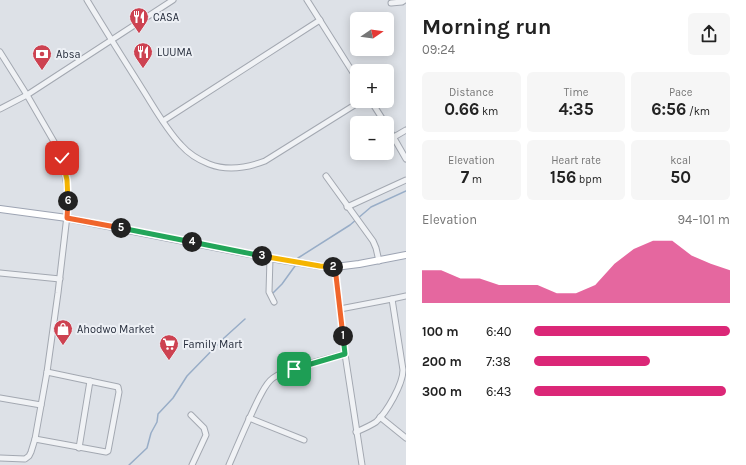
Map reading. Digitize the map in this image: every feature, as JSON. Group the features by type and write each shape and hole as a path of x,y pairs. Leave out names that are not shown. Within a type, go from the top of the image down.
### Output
{"main road":[{"path":"0,209 67,218 270,258 320,266 335,267 380,261 406,255"}],"street":[{"path":"87,0 162,121 181,145 198,158 209,164 229,168 246,168 265,161 350,108"},
{"path":"0,109 27,95 172,0"},
{"path":"307,0 350,68"},
{"path":"391,3 402,2 405,0"},
{"path":"162,121 320,20"},
{"path":"0,52 27,95 62,158 68,194 67,218 60,279 47,372 35,439 31,452 25,459 0,458"},
{"path":"406,130 394,137 406,159"},
{"path":"326,176 375,245 380,261"},
{"path":"347,207 406,180"},
{"path":"270,258 269,292 274,302"},
{"path":"335,267 345,354 362,465"},
{"path":"0,273 60,279"},
{"path":"340,309 406,296"},
{"path":"356,432 369,426 380,417 394,396 403,373 392,299"},
{"path":"229,465 249,418 266,386 272,379 298,368 345,354"},
{"path":"35,439 106,452 108,450 119,392 119,389 116,386 47,372"},
{"path":"79,448 90,381"},
{"path":"0,398 41,405"},
{"path":"191,415 204,428 206,435 192,465"},
{"path":"380,417 406,438"},
{"path":"249,418 304,440"}],"waterway":[{"path":"298,258 350,225 371,207 406,191"},
{"path":"273,293 282,284 295,266"},
{"path":"129,465 147,448 151,433 157,422 158,414 173,398 187,376 245,319"}],"place":[{"name":"CASA","path":"139,34"},
{"name":"LUUMA","path":"143,69"},
{"name":"Absa","path":"42,71"},
{"name":"Ahodwo Market","path":"63,346"},
{"name":"Family Mart","path":"169,361"}],"route":[{"path":"62,158 67,180 67,218 278,259 335,267 345,354 294,369"}]}
